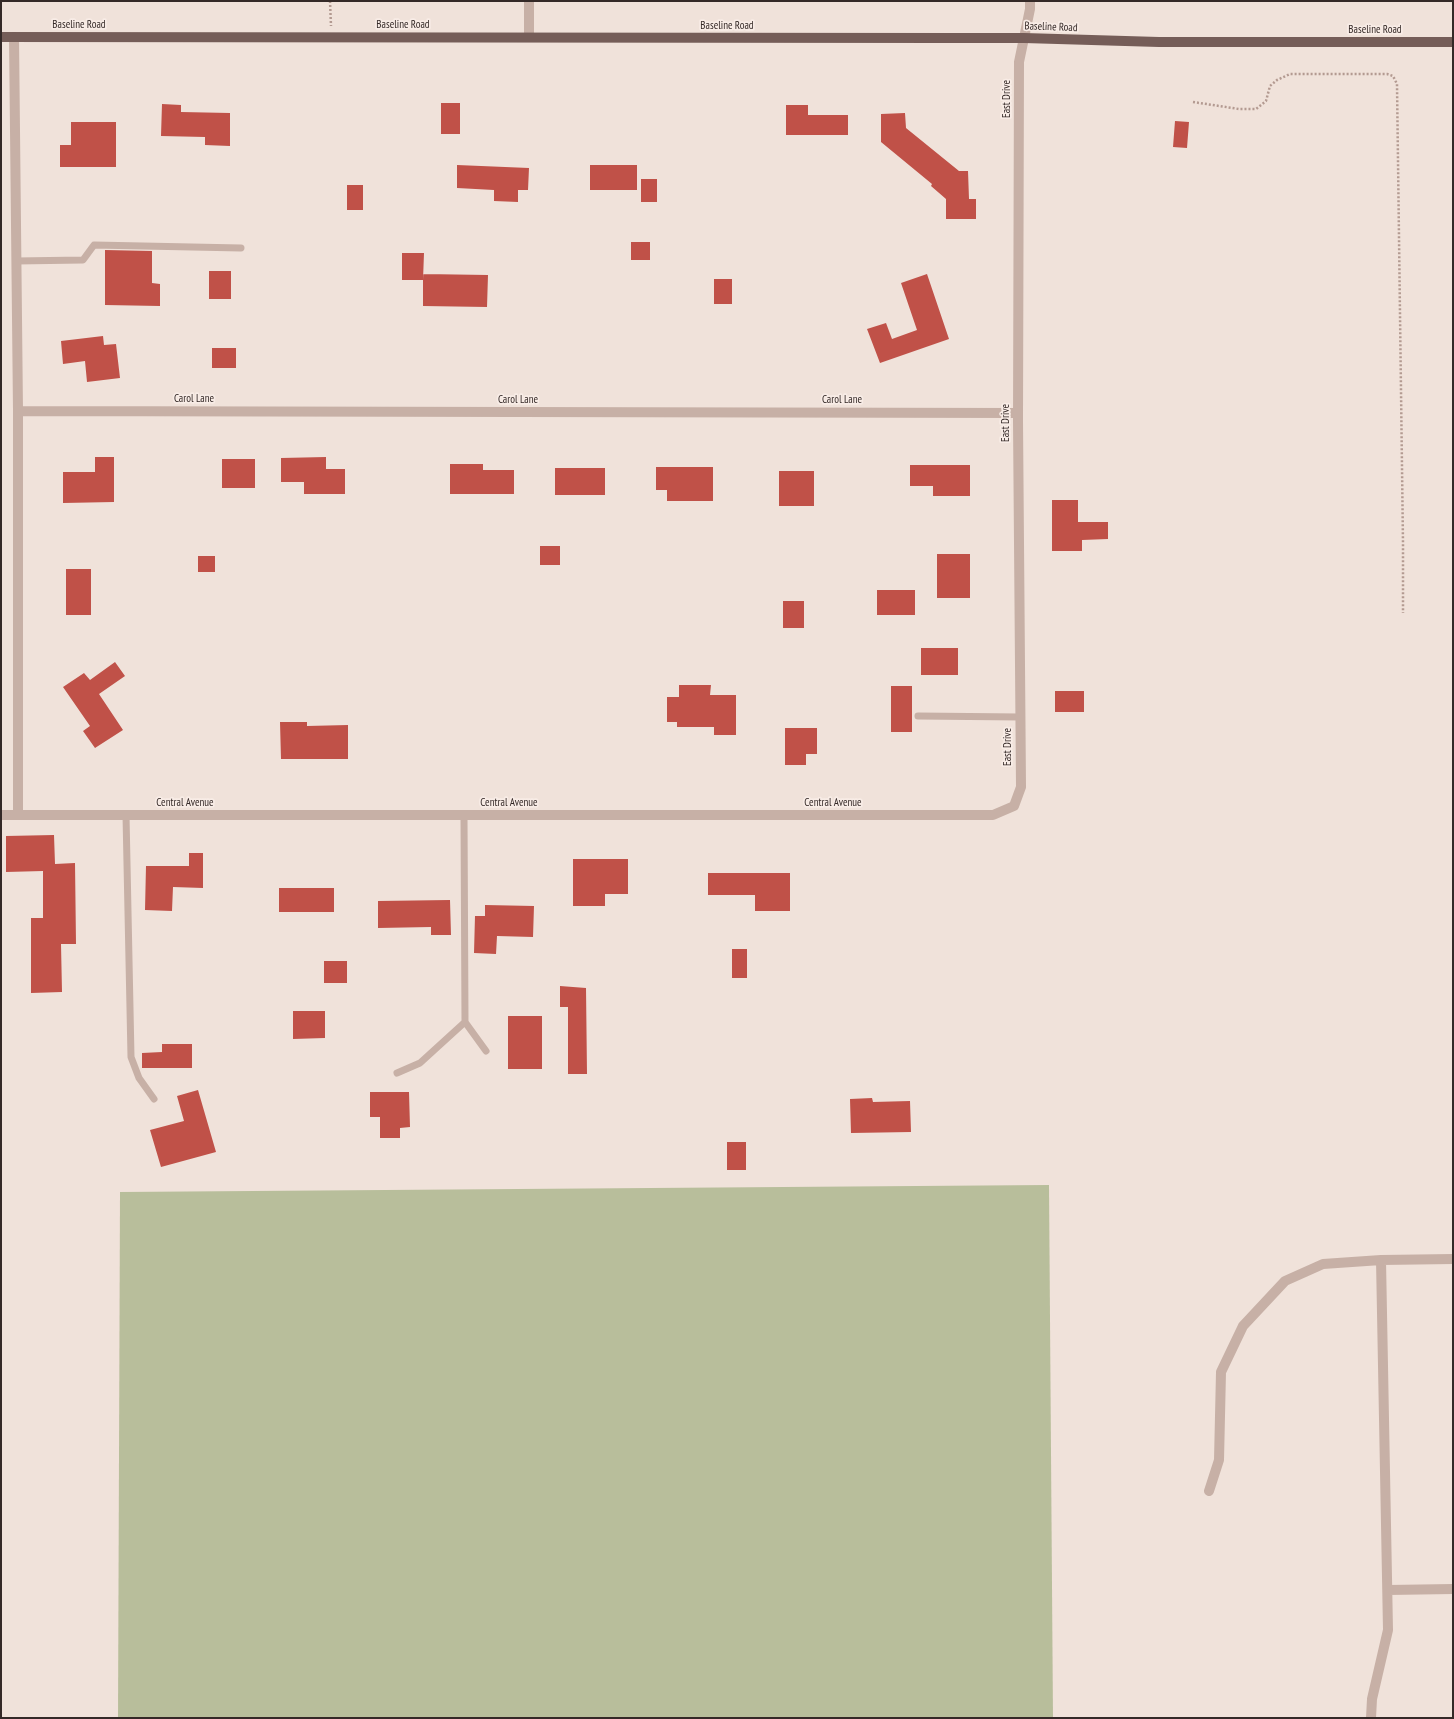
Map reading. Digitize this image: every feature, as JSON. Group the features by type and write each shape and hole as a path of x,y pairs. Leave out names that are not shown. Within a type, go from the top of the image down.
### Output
{"main road":[{"name":"Baseline Road","path":"1,37 1024,38 1158,42 1453,42"}],"street":[{"path":"529,1 529,37"},
{"name":"East Drive","path":"1014,806 1021,787 1018,413 1019,62 1030,9 1030,1"},
{"path":"14,37 18,410 18,815"},
{"name":"Carol Lane","path":"18,410 1018,413"},
{"name":"Central Avenue","path":"1,815 993,815 1014,806"},
{"path":"1209,1491 1219,1460 1221,1372 1243,1326 1285,1281 1323,1264 1381,1260 1453,1259"},
{"path":"1371,1718 1372,1699 1388,1630 1381,1260"},
{"path":"1388,1590 1453,1589"}],"lane":[{"path":"16,261 83,260 94,245 241,248"},
{"path":"918,716 1020,717"},
{"path":"126,815 131,1057 139,1078 154,1099"},
{"path":"464,815 465,1022 486,1051"},
{"path":"397,1073 420,1063 465,1022"}],"path":[{"path":"330,1 331,37"},
{"path":"1193,102 1239,109 1256,109 1266,101 1270,86 1277,80 1290,74 1387,74 1393,76 1397,84 1403,504 1403,613"}],"green space":[{"path":"1049,1185 1053,1718 118,1718 120,1192"}],"building":[{"path":"441,103 460,103 460,134 441,134"},
{"path":"162,104 181,105 181,112 230,113 230,146 205,145 205,137 161,136"},
{"path":"786,105 808,105 808,115 848,115 848,135 786,135"},
{"path":"905,113 906,128 959,171 968,171 969,199 976,199 976,219 946,219 946,199 931,186 932,184 881,142 881,114"},
{"path":"1175,121 1189,122 1187,148 1173,147"},
{"path":"71,122 116,122 116,167 60,167 60,145 71,145"},
{"path":"457,165 529,168 528,190 518,190 518,202 494,201 494,190 457,188"},
{"path":"590,165 637,165 637,190 590,190"},
{"path":"641,179 657,179 657,202 641,202"},
{"path":"347,185 363,185 363,210 347,210"},
{"path":"631,242 650,242 650,260 631,260"},
{"path":"105,250 152,251 152,283 160,284 160,306 105,305"},
{"path":"402,253 424,253 423,280 402,280"},
{"path":"209,271 231,271 231,299 209,299"},
{"path":"423,274 488,275 487,307 423,306"},
{"path":"927,274 949,339 880,363 867,329 886,323 892,339 917,330 901,283"},
{"path":"714,279 732,279 732,304 714,304"},
{"path":"103,336 104,345 116,344 120,378 87,382 85,361 63,364 61,341"},
{"path":"212,348 236,348 236,368 212,368"},
{"path":"95,457 114,457 114,502 63,503 63,472 95,472"},
{"path":"326,457 326,469 345,469 345,494 304,494 304,482 281,482 281,458"},
{"path":"222,459 255,459 255,488 222,488"},
{"path":"450,464 483,464 483,470 514,470 514,494 450,494"},
{"path":"910,465 970,465 970,496 933,496 933,486 910,486"},
{"path":"656,467 713,467 713,501 667,501 667,490 656,490"},
{"path":"555,468 605,468 605,495 555,495"},
{"path":"779,471 814,471 814,506 779,506"},
{"path":"1052,500 1078,500 1078,522 1108,522 1108,539 1082,540 1082,551 1052,551"},
{"path":"540,546 560,546 560,565 540,565"},
{"path":"937,554 970,554 970,598 937,598"},
{"path":"198,556 215,556 215,572 198,572"},
{"path":"66,569 91,569 91,615 66,615"},
{"path":"877,590 915,590 915,615 877,615"},
{"path":"783,601 804,601 804,628 783,628"},
{"path":"921,648 958,648 958,675 921,675"},
{"path":"115,662 125,676 99,694 123,730 95,748 83,731 90,726 63,687 84,673 90,680"},
{"path":"679,685 711,685 710,695 736,695 736,735 714,735 714,727 677,727 677,722 667,722 667,697 679,697"},
{"path":"891,686 912,686 912,732 891,732"},
{"path":"1055,691 1084,691 1084,712 1055,712"},
{"path":"280,722 307,722 307,726 348,725 348,759 281,759"},
{"path":"785,728 817,728 817,754 806,754 806,765 785,765"},
{"path":"54,835 55,864 75,863 76,944 61,944 62,992 31,993 31,918 43,918 43,871 6,872 6,836"},
{"path":"189,853 203,853 203,888 173,887 172,911 145,910 146,866 189,866"},
{"path":"573,859 628,859 628,894 605,894 605,906 573,906"},
{"path":"708,873 790,873 790,911 755,911 755,895 708,895"},
{"path":"279,888 334,888 334,912 279,912"},
{"path":"450,900 451,935 431,935 431,927 378,928 378,901"},
{"path":"485,905 534,906 533,937 497,936 496,954 474,953 475,916 485,916"},
{"path":"732,949 747,949 747,978 732,978"},
{"path":"324,961 347,961 347,983 324,983"},
{"path":"560,986 586,988 587,1074 568,1074 568,1007 560,1007"},
{"path":"293,1011 325,1011 325,1038 293,1039"},
{"path":"508,1016 542,1016 542,1069 508,1069"},
{"path":"162,1044 192,1044 192,1068 142,1068 142,1053 162,1052"},
{"path":"198,1090 216,1152 161,1167 150,1130 184,1121 177,1096"},
{"path":"370,1092 409,1092 410,1127 400,1128 400,1138 380,1138 380,1117 370,1117"},
{"path":"872,1098 873,1102 910,1101 911,1132 851,1133 850,1099"},
{"path":"727,1142 746,1142 746,1170 727,1170"}]}
